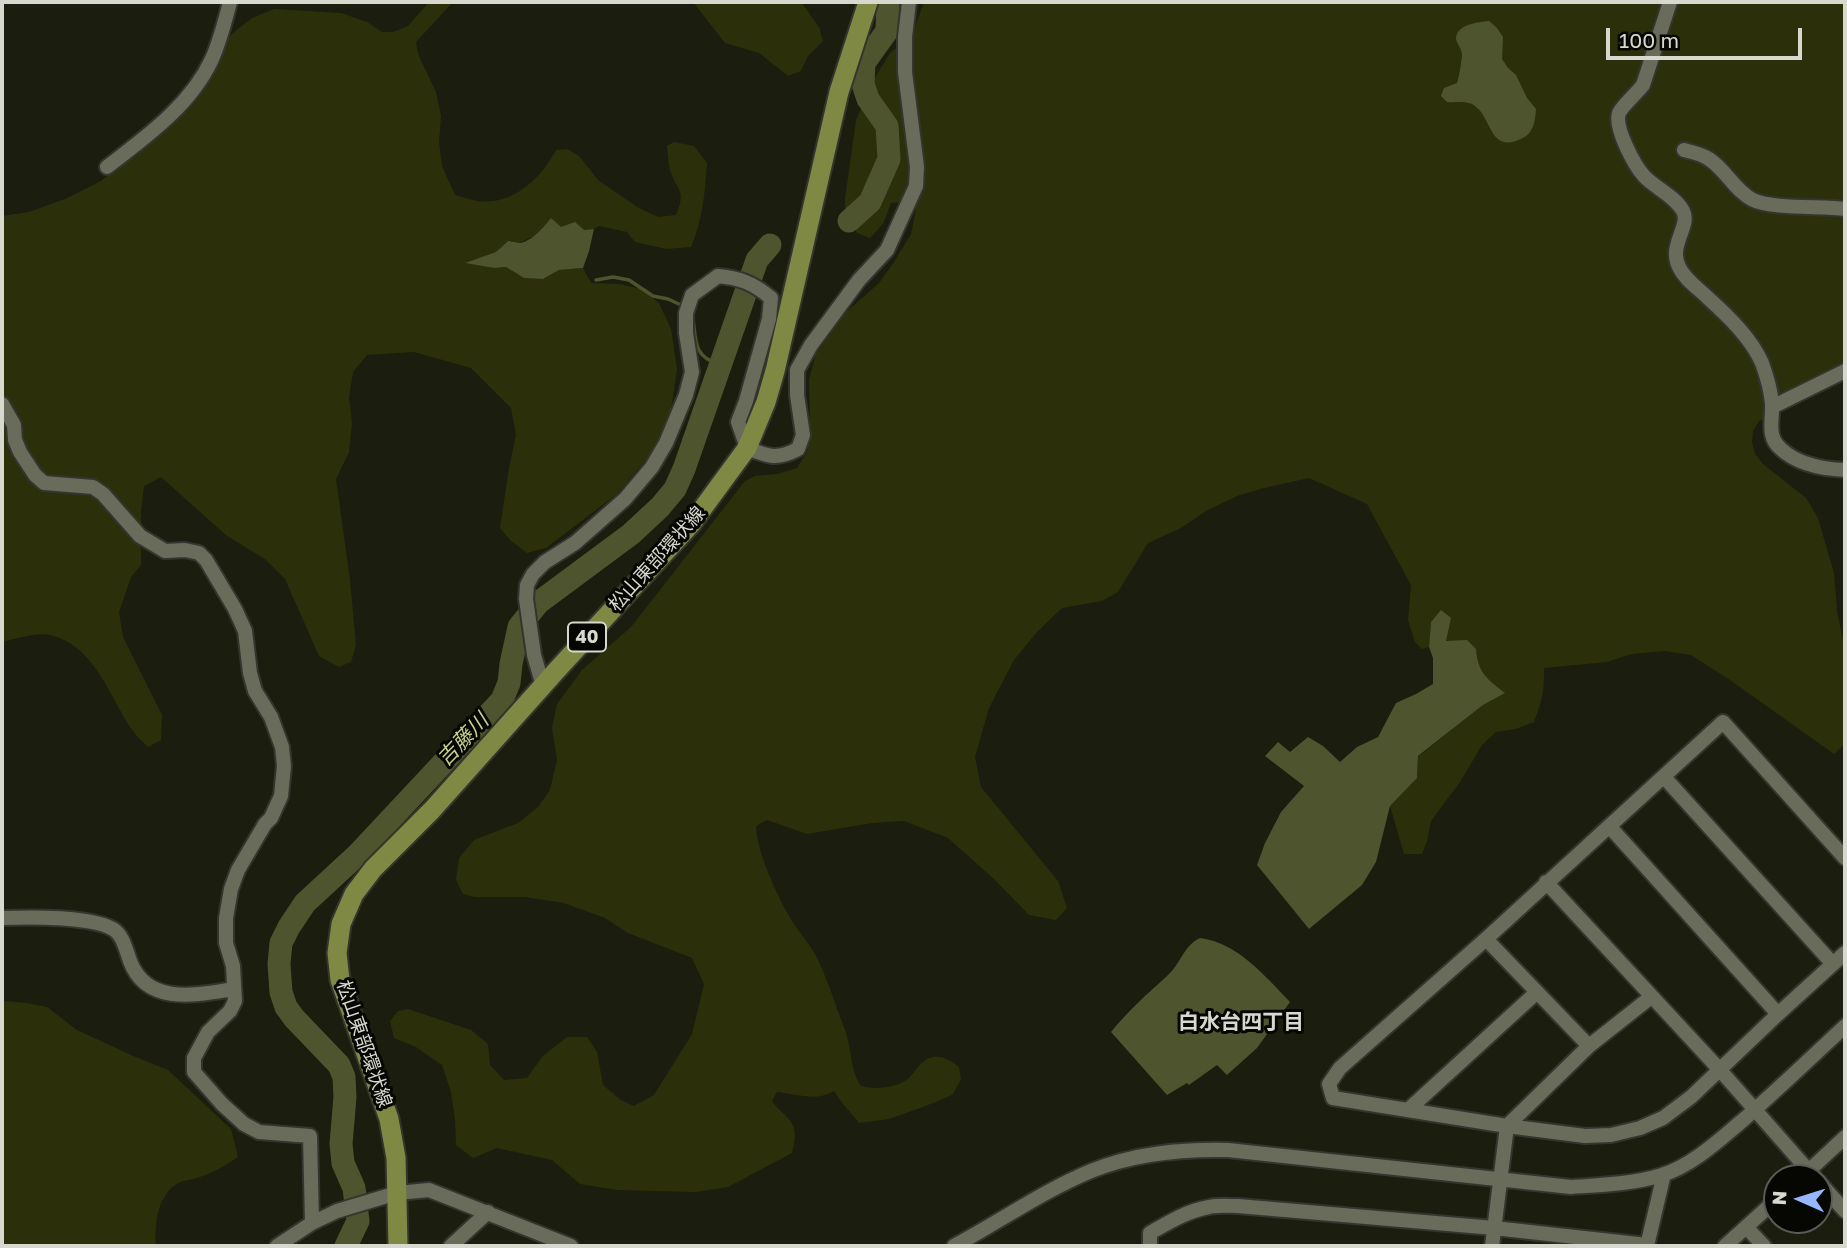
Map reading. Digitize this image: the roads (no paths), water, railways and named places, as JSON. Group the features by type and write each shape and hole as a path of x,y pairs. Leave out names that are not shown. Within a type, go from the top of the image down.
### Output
{"main road":[{"name":"松山東部環状線","path":"398,1246 396,1158 389,1119 340,981 337,953 341,924 354,894 373,869 432,810 692,523 747,448 766,402 775,371 839,92 868,2"}],"street":[{"path":"107,167 151,133 194,87 212,60 230,2"},
{"path":"543,686 534,655 526,599 527,585 545,562 575,543 625,499 652,467 666,443 686,395 692,372 686,313 692,295 718,276 736,278 758,288 771,298 769,319 738,422 747,448 767,456 784,456 798,449 803,435 797,395 797,370 811,345 859,280 887,250 916,186 917,167 905,72 909,2"},
{"path":"1670,2 1643,85 1619,111 1620,131 1635,164 1645,177 1684,212 1685,221 1677,240 1675,254 1678,267 1690,283 1726,315 1760,360 1770,384 1771,434 1780,449 1811,465 1845,470"},
{"path":"1684,150 1708,158 1741,192 1754,201 1774,205 1845,209"},
{"path":"1772,407 1845,370"},
{"path":"2,404 14,425 15,440 20,452 35,475 44,482 93,487 103,494 140,536 165,551 185,550 199,553 206,560 235,609 245,631 255,691 271,717 282,747 284,766 281,796 231,889 226,918 226,943 233,966 235,1000 230,1011 208,1032 194,1058 194,1072 244,1124 259,1132 310,1136 312,1223"},
{"path":"1845,858 1723,722 1486,939 1339,1068 1329,1084 1333,1098 1507,1126 1585,1136 1611,1135 1640,1128 1663,1118 1691,1097 1845,953"},
{"path":"1664,777 1833,964"},
{"path":"1610,827 1778,1014"},
{"path":"1546,882 1720,1070 1798,1164"},
{"path":"2,918 36,916 87,921 116,930 133,969 152,989 188,996 233,989"},
{"path":"1486,939 1589,1046"},
{"path":"1408,1110 1537,992"},
{"path":"1492,1246 1507,1126 1589,1046 1651,997"},
{"path":"954,1246 1092,1171 1123,1161 1189,1149 1228,1150 1571,1187 1608,1185 1664,1174 1710,1148 1845,1026"},
{"path":"1819,1164 1845,1137"},
{"path":"1150,1246 1150,1233 1192,1211 1210,1206 1238,1206 1494,1228 1647,1246 1664,1174"},
{"path":"277,1246 312,1223 337,1211 397,1193 429,1190 571,1246"},
{"path":"1833,1198 1845,1211"},
{"path":"451,1246 488,1212"},
{"path":"1725,1246 1763,1212"},
{"path":"1746,1227 1764,1246"}],"waterway":[{"name":"吉藤川","path":"849,221 870,202 889,159 887,126 868,99 863,84 864,63 887,31 888,2"},
{"name":"吉藤川","path":"346,1246 358,1221 354,1188 343,1163 341,1144 344,1077 339,1065 286,1007 281,992 281,943 305,903 357,855 502,700 509,683 519,627 538,603 631,534 675,489 757,260 770,245"},
{"path":"596,280 613,277 629,280 653,296 681,305"},
{"path":"693,318 698,348 705,358 720,365"}],"district":[{"name":"白水台四丁目","path":"1241,1022"}]}
